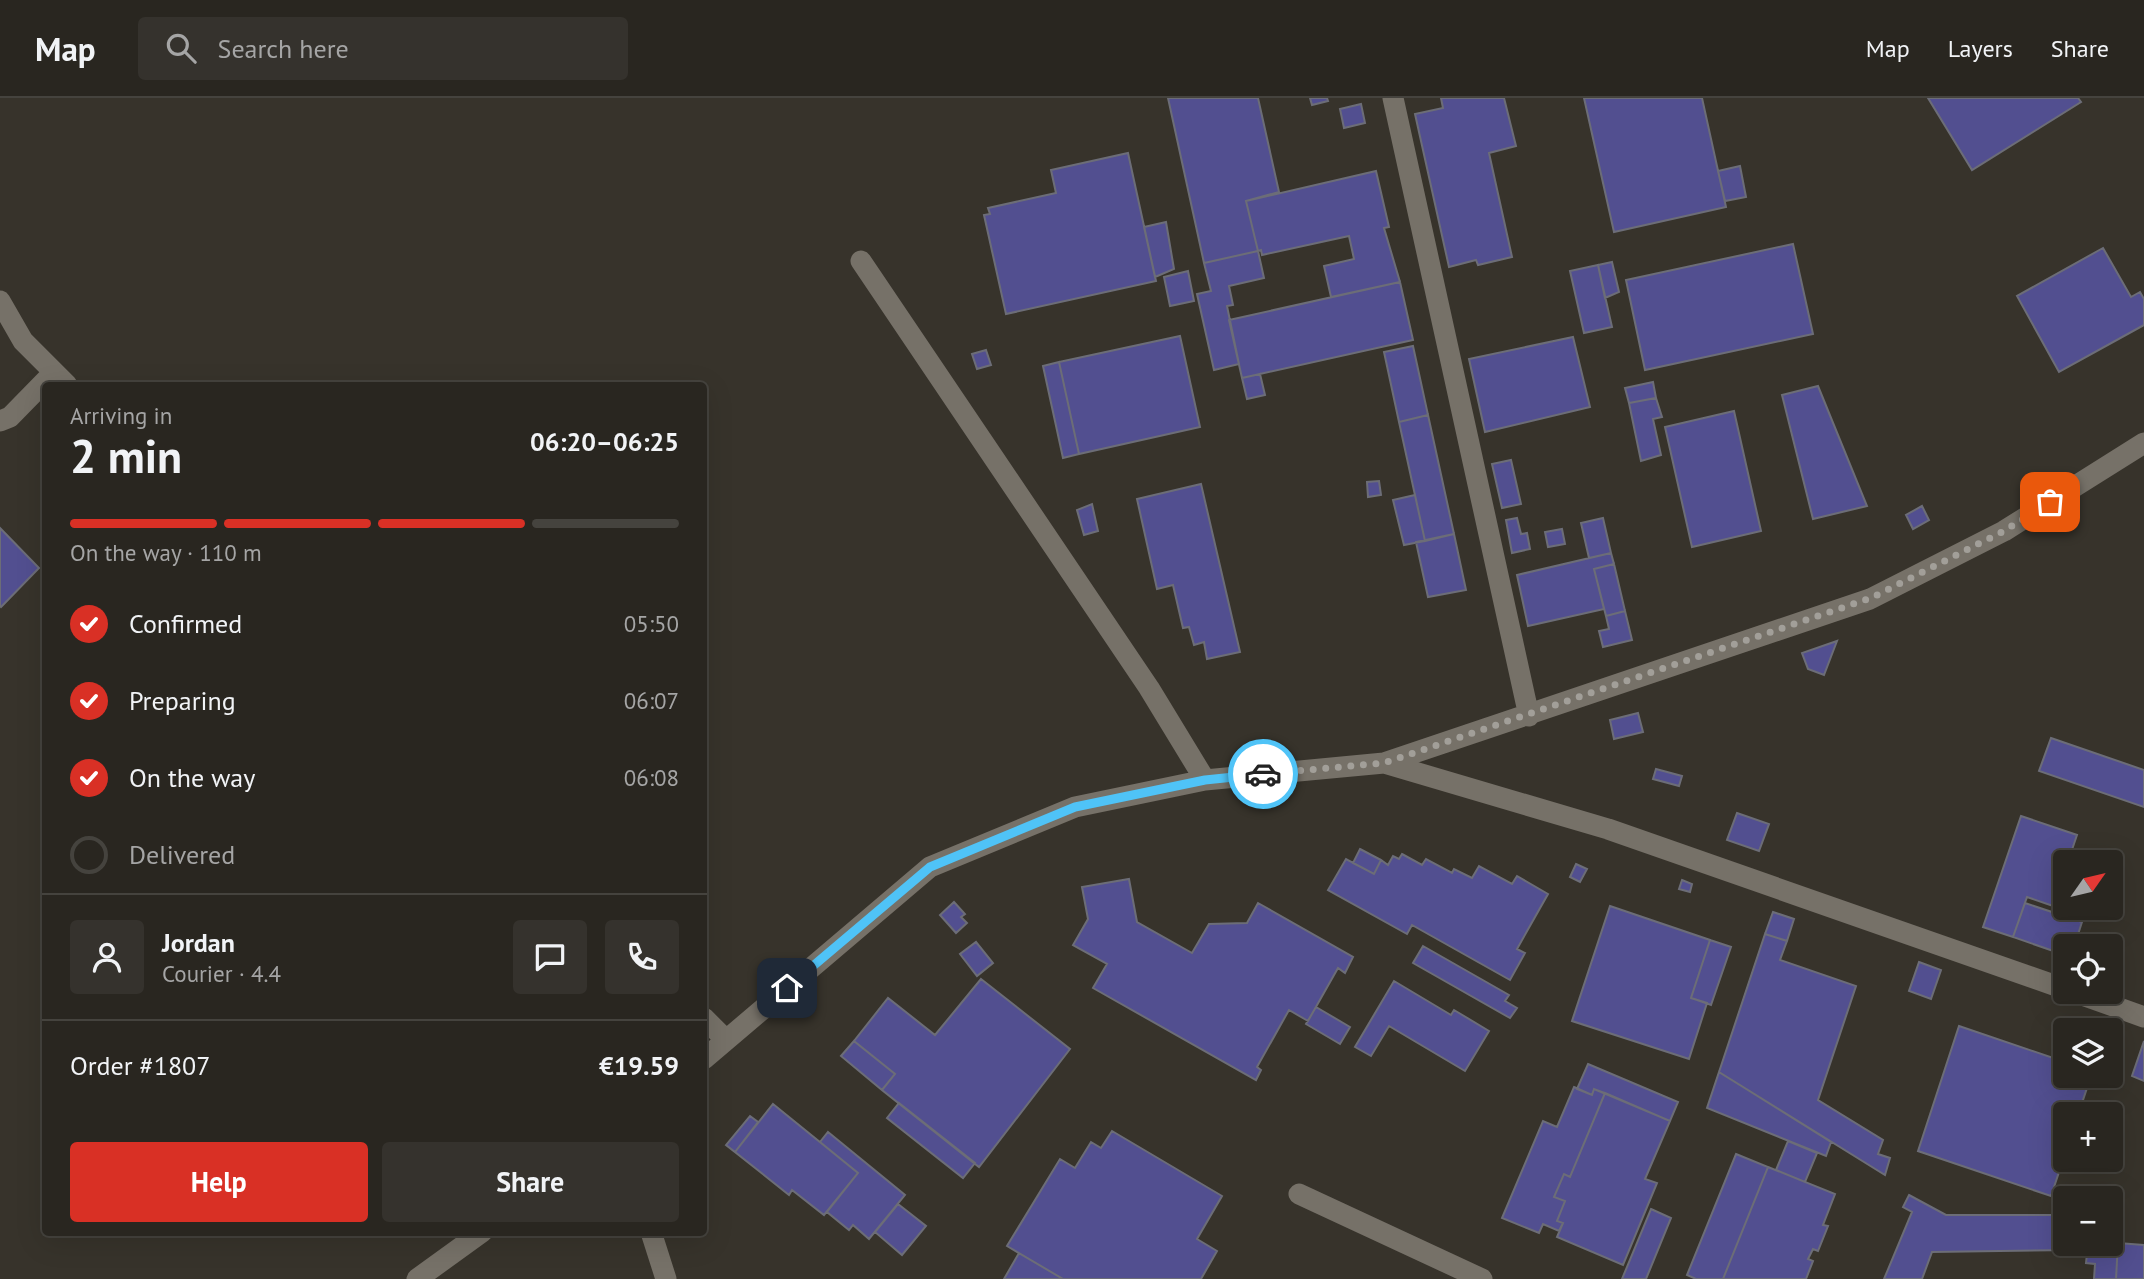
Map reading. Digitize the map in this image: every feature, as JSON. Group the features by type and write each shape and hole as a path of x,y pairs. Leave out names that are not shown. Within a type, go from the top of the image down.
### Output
{"street":[{"path":"1393,98 1529,716"},
{"path":"861,261 1149,688 1205,780"},
{"path":"0,301 23,341 60,379"},
{"path":"0,421 10,417 42,393"},
{"path":"707,1056 930,867 1075,807 1205,780 1384,763 1871,598 2004,531 2144,443"},
{"path":"1384,763 1608,829 2053,985"},
{"path":"2108,1004 2144,1017"},
{"path":"707,1021 726,1040"},
{"path":"1299,1194 1482,1279"},
{"path":"417,1279 476,1236"},
{"path":"652,1236 666,1279"}],"building":[{"path":"1168,98 1258,98 1279,192 1246,201 1258,251 1204,263"},
{"path":"1310,98 1327,98 1328,101 1312,105"},
{"path":"1441,98 1504,98 1516,146 1489,153 1512,257 1478,265 1476,260 1449,267 1415,114 1443,108"},
{"path":"1584,98 1702,98 1726,207 1614,232"},
{"path":"1928,98 2078,98 2081,102 1972,170"},
{"path":"1361,104 1365,123 1344,128 1340,109"},
{"path":"1128,153 1156,281 1006,314 984,215 990,214 988,208 1056,193 1051,170"},
{"path":"1740,166 1746,197 1725,201 1718,171"},
{"path":"1376,171 1389,227 1384,228 1400,282 1331,297 1324,266 1354,259 1349,236 1262,255 1261,250 1258,251 1246,201"},
{"path":"1166,222 1174,269 1155,277 1144,227"},
{"path":"1793,244 1813,334 1645,370 1626,280"},
{"path":"2103,248 2131,297 2140,292 2144,299 2144,325 2059,372 2017,296"},
{"path":"1258,251 1264,278 1229,286 1233,305 1227,306 1239,364 1214,370 1197,294 1211,291 1204,263"},
{"path":"1612,262 1619,292 1605,298 1598,265"},
{"path":"1598,265 1612,327 1584,333 1570,271"},
{"path":"1188,271 1194,301 1170,306 1164,277"},
{"path":"1400,282 1413,340 1242,378 1229,320"},
{"path":"1180,336 1200,427 1079,454 1059,362"},
{"path":"1573,337 1590,407 1485,432 1469,359"},
{"path":"1413,346 1428,415 1399,422 1384,352"},
{"path":"986,350 991,365 977,369 972,354"},
{"path":"1059,362 1079,454 1063,458 1043,366"},
{"path":"1260,374 1265,395 1247,399 1242,378"},
{"path":"1653,382 1656,398 1629,403 1625,388"},
{"path":"1818,386 1867,506 1813,519 1782,395"},
{"path":"1656,398 1662,417 1653,419 1661,455 1641,461 1629,403"},
{"path":"1734,411 1761,531 1692,547 1665,427"},
{"path":"1428,415 1454,534 1425,541 1399,422"},
{"path":"1511,460 1521,504 1502,508 1492,464"},
{"path":"1379,481 1381,495 1368,497 1367,482"},
{"path":"1201,484 1240,652 1207,659 1204,642 1194,645 1189,627 1183,628 1173,585 1157,589 1137,499"},
{"path":"1415,495 1425,541 1404,545 1393,500"},
{"path":"1092,504 1098,531 1084,535 1077,510"},
{"path":"1922,506 1929,520 1913,529 1906,515"},
{"path":"1517,518 1521,534 1527,533 1530,549 1512,553 1506,520"},
{"path":"1603,518 1611,553 1589,558 1581,523"},
{"path":"0,528 39,568 1,607 0,606"},
{"path":"1562,529 1565,544 1548,547 1545,532"},
{"path":"1454,534 1466,590 1428,597 1416,542"},
{"path":"1611,553 1614,564 1594,569 1604,609 1528,626 1517,575"},
{"path":"1614,564 1625,611 1606,616 1594,569"},
{"path":"1625,611 1632,640 1603,647 1599,631 1609,629 1606,616"},
{"path":"1837,641 1824,675 1808,669 1802,653"},
{"path":"1638,713 1643,732 1614,739 1610,720"},
{"path":"2051,738 2144,770 2144,807 2039,771"},
{"path":"1656,769 1682,776 1679,786 1653,779"},
{"path":"1737,813 1769,824 1759,851 1727,840"},
{"path":"2021,816 2077,835 2072,850 2053,850 2053,906 2027,897 2013,937 1983,927"},
{"path":"1360,849 1381,860 1374,874 1353,863"},
{"path":"1402,854 1422,865 1426,859 1452,873 1454,869 1472,878 1479,866 1512,884 1517,876 1548,894 1517,949 1525,953 1510,980 1412,925 1407,934 1328,890 1346,859 1374,874 1381,860 1388,865 1393,856 1399,859"},
{"path":"1576,864 1587,869 1580,882 1570,877"},
{"path":"1129,879 1137,922 1192,953 1209,924 1247,923 1258,903 1353,957 1345,973 1338,968 1308,1021 1289,1010 1257,1067 1261,1070 1256,1080 1093,988 1107,964 1073,945 1088,919 1082,887"},
{"path":"1682,880 1692,884 1690,892 1679,889"},
{"path":"954,902 965,914 961,917 967,923 956,933 940,915"},
{"path":"2025,903 2053,912 2053,920 2082,922 2078,934 2053,934 2053,951 2013,937"},
{"path":"1610,906 1710,940 1691,998 1707,1003 1689,1059 1572,1021"},
{"path":"1773,912 1794,919 1787,941 1765,934"},
{"path":"1765,934 1787,941 1780,960 1856,986 1818,1100 1883,1140 1878,1154 1890,1158 1885,1175 1719,1072"},
{"path":"1710,940 1731,947 1711,1005 1691,998"},
{"path":"976,942 993,963 977,976 960,954"},
{"path":"1423,946 1509,995 1505,1001 1517,1008 1510,1018 1413,963"},
{"path":"1919,962 1941,970 1931,999 1909,991"},
{"path":"981,979 1070,1049 979,1167 882,1090 895,1074 854,1041 888,998 935,1035"},
{"path":"1394,981 1451,1015 1454,1010 1489,1031 1465,1071 1389,1026 1371,1056 1355,1047"},
{"path":"1316,1007 1350,1027 1340,1044 1306,1024"},
{"path":"1959,1026 2053,1058 2053,1088 2087,1088 2082,1102 2053,1102 2053,1172 2059,1172 2051,1196 1918,1151"},
{"path":"854,1041 895,1074 882,1090 841,1056"},
{"path":"2144,1041 2144,1081 2132,1076"},
{"path":"1588,1064 1678,1102 1670,1121 1594,1089 1592,1095 1577,1089"},
{"path":"1719,1072 1831,1142 1826,1156 1707,1108"},
{"path":"1574,1087 1592,1095 1594,1089 1605,1093 1570,1177 1564,1174 1554,1197 1565,1201 1557,1221 1563,1223 1559,1231 1543,1224 1539,1233 1502,1218 1543,1121 1557,1127"},
{"path":"1605,1093 1670,1121 1645,1179 1657,1183 1623,1265 1557,1237 1563,1223 1557,1221 1565,1201 1554,1197 1564,1174 1570,1177"},
{"path":"899,1103 975,1163 963,1178 887,1118"},
{"path":"773,1104 858,1173 824,1215 792,1190 789,1195 735,1152"},
{"path":"750,1116 758,1122 735,1152 726,1145"},
{"path":"1112,1131 1222,1196 1197,1239 1217,1251 1201,1279 1063,1279 1007,1246 1060,1159 1075,1168 1091,1142 1101,1148"},
{"path":"828,1132 905,1195 869,1239 853,1225 849,1230 827,1212 858,1173 820,1142"},
{"path":"1788,1141 1817,1153 1805,1182 1776,1170"},
{"path":"1736,1154 1768,1167 1723,1279 1696,1279 1687,1275"},
{"path":"1768,1167 1835,1194 1823,1225 1828,1226 1818,1251 1813,1249 1808,1259 1813,1261 1806,1279 1723,1279"},
{"path":"1909,1195 1946,1215 2053,1215 2053,1250 1932,1252 1922,1279 1884,1279 1912,1212 1903,1207"},
{"path":"898,1204 926,1226 902,1255 875,1232"},
{"path":"1651,1209 1671,1218 1646,1279 1622,1279"},
{"path":"2123,1243 2144,1245 2144,1279 2116,1279 2117,1256 2123,1256"},
{"path":"1019,1253 1063,1279 1004,1279"},
{"path":"2087,1256 2117,1256 2116,1279 2094,1279 2095,1264 2086,1263"}],"way so far":[{"path":"1263,774 1384,763 1871,598 2004,531 2050,502"}],"route":[{"path":"787,988 930,867 1075,807 1205,780 1263,774"}]}
